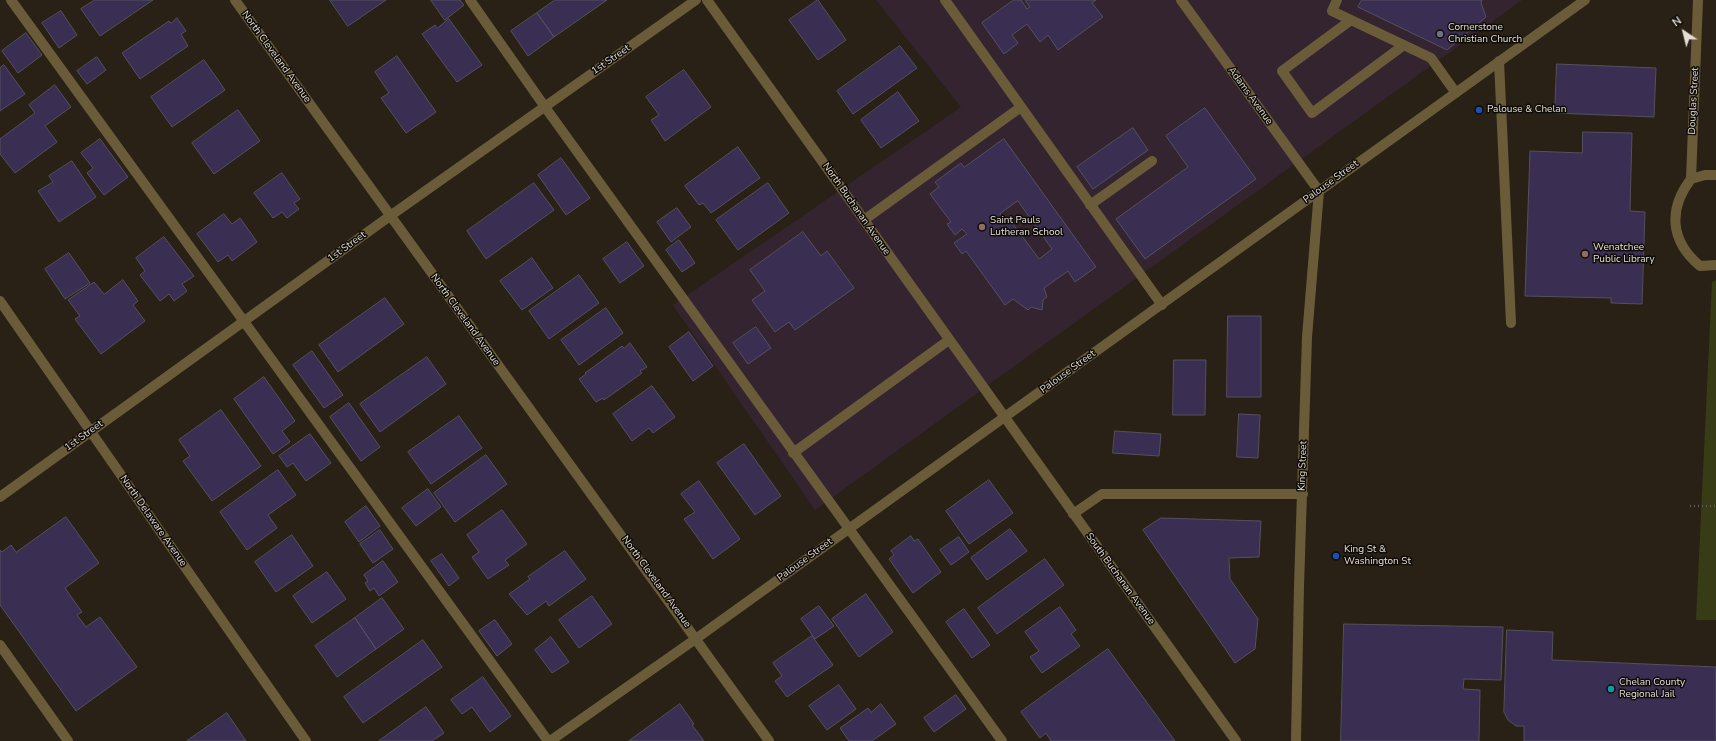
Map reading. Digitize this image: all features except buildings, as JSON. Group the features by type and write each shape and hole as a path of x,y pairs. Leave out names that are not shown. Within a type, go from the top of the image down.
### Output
{"street":[{"path":"11,0 549,741"},
{"name":"North Cleveland Avenue","path":"235,0 697,638 769,741"},
{"path":"470,0 793,453 1002,741"},
{"name":"1st Street","path":"0,497 390,216 696,0"},
{"name":"North Buchanan Avenue","path":"707,0 1004,417"},
{"path":"945,0 1162,305"},
{"name":"Adams Avenue","path":"1180,0 1319,191"},
{"path":"1337,0 1332,11 1430,58 1456,93"},
{"name":"Palouse Street","path":"549,741 697,638 1585,0"},
{"name":"Douglas Street","path":"1698,0 1691,179 1678,202 1676,212 1676,233 1684,249 1700,266 1716,265"},
{"path":"1351,20 1282,71 1312,113 1404,45"},
{"path":"1499,61 1511,323"},
{"path":"864,220 1021,107"},
{"path":"1090,204 1152,161"},
{"path":"1691,179 1705,175 1716,175"},
{"name":"King Street","path":"1296,741 1307,337 1319,191"},
{"name":"North Delaware Avenue","path":"0,301 306,741"},
{"path":"793,453 949,340"},
{"name":"South Buchanan Avenue","path":"1004,417 1236,741"},
{"path":"1073,514 1102,494 1303,494"},
{"path":"0,645 68,741"}],"path":[{"path":"1690,506 1716,506"}],"shaded area":[{"path":"876,0 1522,0 815,510 673,305 961,107"}],"green space":[{"path":"1716,280 1716,620 1696,620 1712,282"}],"place":[{"name":"Cornerstone Christian Church","path":"1440,34"},
{"name":"Palouse & Chelan","path":"1479,110"},
{"name":"Saint Pauls Lutheran School","path":"982,227"},
{"name":"Wenatchee Public Library","path":"1585,254"},
{"name":"King St & Washington St","path":"1336,556"},
{"name":"Chelan County Regional Jail","path":"1611,689"}]}
